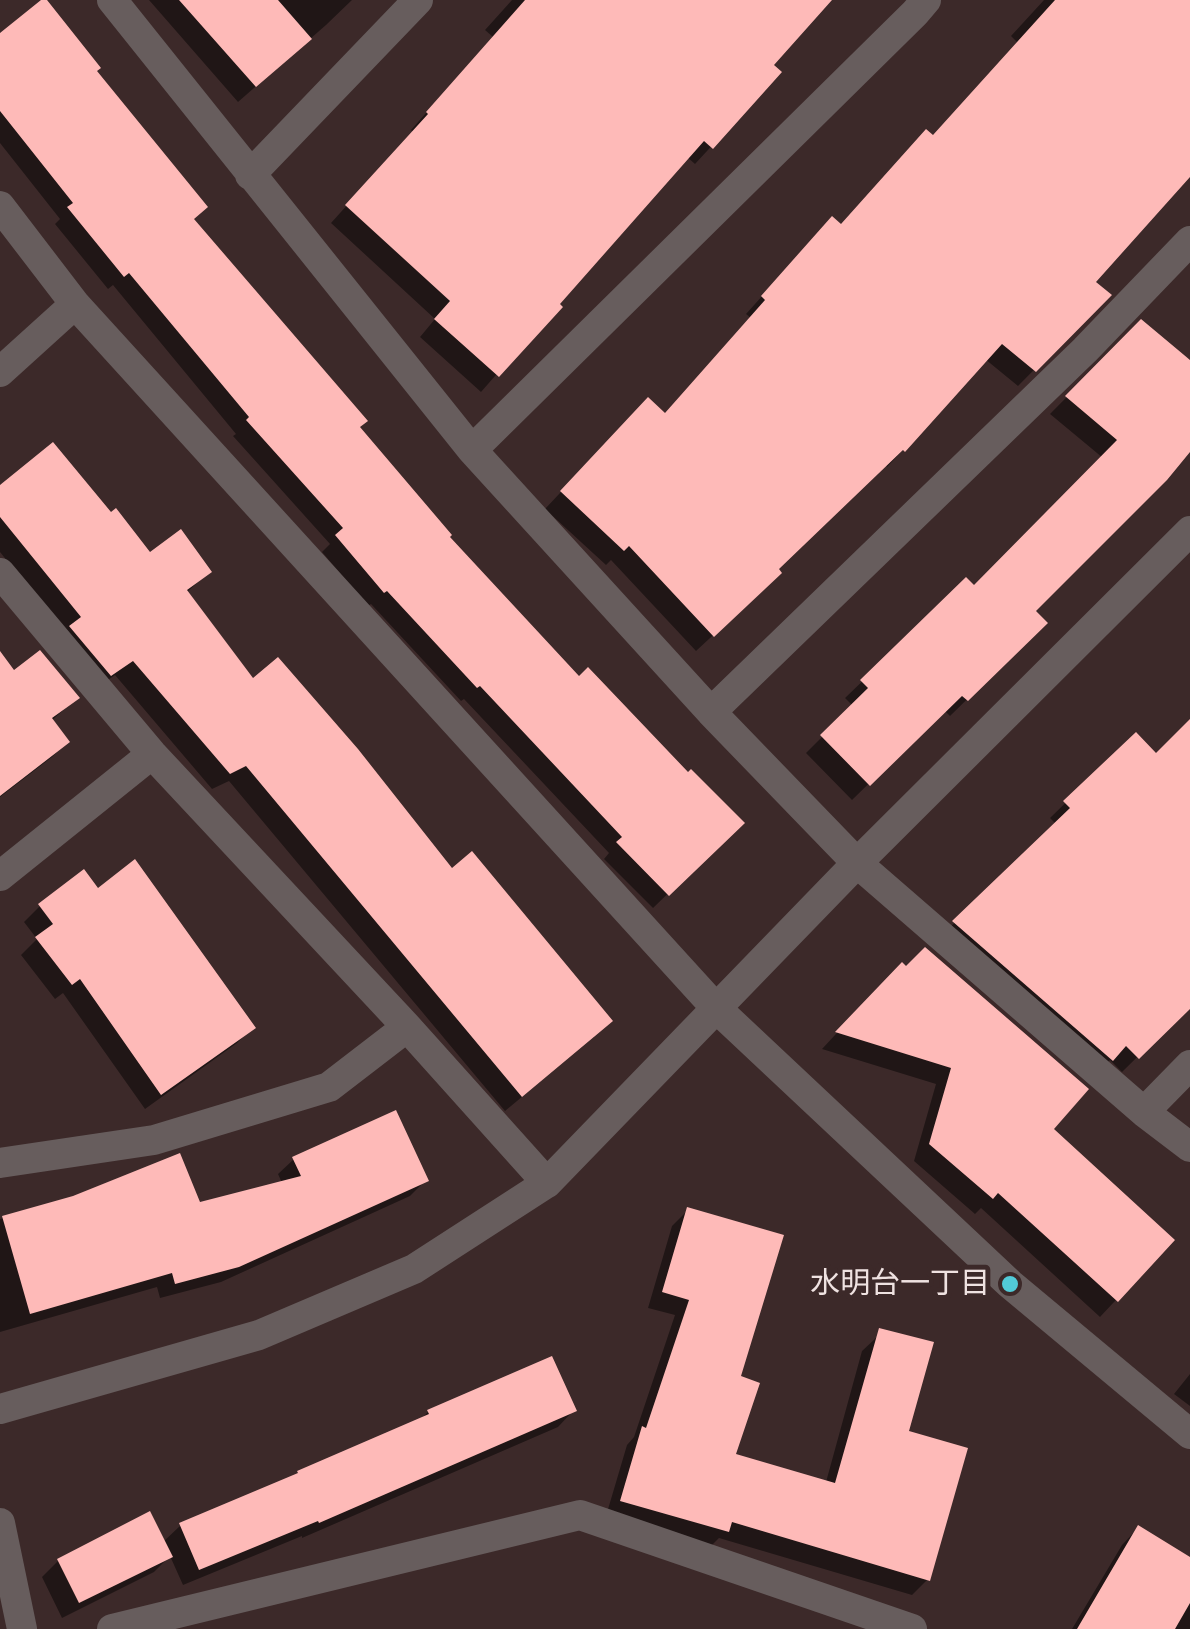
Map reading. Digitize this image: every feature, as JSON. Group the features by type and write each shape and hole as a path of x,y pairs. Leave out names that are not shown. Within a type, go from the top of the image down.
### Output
{"street":[{"path":"112,0 472,450 711,712 857,862 1144,1112 1190,1147"},
{"path":"250,175 418,0"},
{"path":"472,450 926,0"},
{"path":"0,206 75,304 715,1007 1010,1284 1190,1434"},
{"path":"711,712 1086,350 1190,241"},
{"path":"0,372 75,304"},
{"path":"0,1408 258,1335 414,1269 547,1183 857,862 1190,531"},
{"path":"0,573 152,754 547,1183"},
{"path":"0,876 152,754"},
{"path":"0,1163 154,1140 329,1087 406,1027"},
{"path":"1144,1112 1190,1065"},
{"path":"112,1629 580,1515 912,1629"},
{"path":"0,1523 22,1629"}],"building":[{"path":"41,0 47,0 101,68 97,71 208,207 194,219 368,421 360,427 450,537 579,676 588,667 688,772 691,769 745,823 669,896 616,842 622,837 480,686 477,688 387,591 384,593 335,535 343,528 246,420 249,417 129,273 124,277 67,207 73,203 0,111 0,33"},
{"path":"179,0 278,0 312,39 256,87"},
{"path":"525,0 832,0 774,65 782,72 713,149 704,141 499,377 434,319 450,301 345,205"},
{"path":"1055,0 1190,0 1190,177 1096,282 1112,295 1036,372 1002,344 905,452 779,569 782,573 714,637 629,546 624,551 560,491 648,397 665,413 765,300 761,296 832,216 841,224 926,129 933,135"},
{"path":"1141,319 1190,360 1190,452 1036,611 1048,623 968,701 962,696 870,786 820,735 868,688 860,680 966,577 974,585 1117,440 1065,396"},
{"path":"53,442 111,512 116,508 150,552 181,529 212,572 187,590 253,678 278,657 358,749 452,868 472,851 613,1021 522,1097 246,766 230,774 133,661 111,676 69,626 81,617 0,517 0,485"},
{"path":"40,650 80,698 52,718 70,742 0,796 0,651 14,670"},
{"path":"1190,719 1190,1009 1139,1059 1126,1046 1113,1061 952,921 1070,808 1063,801 1136,732 1156,753"},
{"path":"135,859 256,1028 161,1095 80,979 72,985 35,937 53,924 38,904 84,869 98,888"},
{"path":"925,947 1089,1089 1054,1129 1175,1240 1118,1302 998,1193 993,1199 929,1144 951,1068 835,1032 902,962 906,966"},
{"path":"396,1110 429,1181 239,1267 175,1284 172,1273 30,1314 2,1216 73,1196 180,1153 200,1202 301,1176 292,1157"},
{"path":"687,1207 784,1235 741,1376 760,1383 736,1454 835,1483 879,1328 934,1342 909,1431 968,1448 930,1581 732,1522 729,1532 620,1501 642,1426 646,1428 689,1300 662,1292"},
{"path":"552,1356 577,1411 319,1523 199,1570 179,1523"},
{"path":"150,1511 173,1557 79,1603 57,1559"},
{"path":"1138,1525 1190,1557 1190,1603 1175,1629 1077,1629"}],"place":[{"name":"水明台一丁目","path":"1010,1284"}]}
